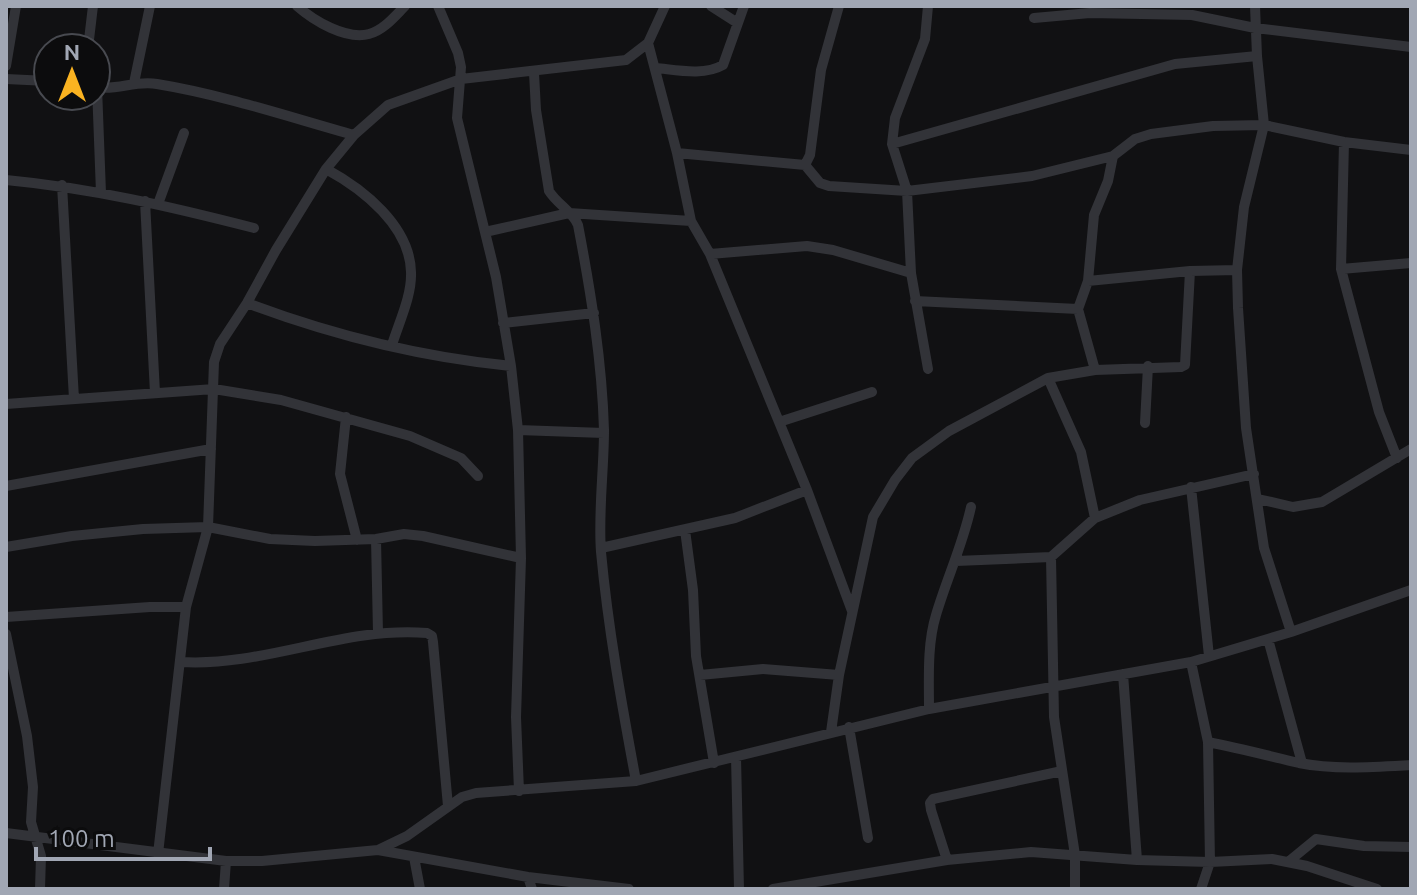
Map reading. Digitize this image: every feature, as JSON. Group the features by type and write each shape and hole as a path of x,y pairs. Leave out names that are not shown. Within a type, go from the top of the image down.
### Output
{"street":[{"path":"6,66 9,28 16,6"},
{"path":"90,32 93,6"},
{"path":"134,83 150,6"},
{"path":"297,6 319,21 355,35 377,30 405,6"},
{"path":"438,6 458,53 461,79 457,118 503,323 518,430 521,558 516,717 519,791"},
{"path":"158,854 186,607 208,527 214,362 220,344 276,250 326,169 354,135 388,105 461,79 626,60 648,43 665,6"},
{"path":"711,6 736,22"},
{"path":"656,68 703,71 715,70 723,65 744,6"},
{"path":"805,165 810,155 821,70 839,6"},
{"path":"928,6 925,39 895,118 892,144 907,191 911,273 928,369"},
{"path":"1255,6 1264,125 1244,207 1237,270 1246,428 1264,548 1291,632"},
{"path":"1034,18 1090,13 1192,15 1255,28 1411,47"},
{"path":"648,43 691,221 710,254 807,490 853,613"},
{"path":"892,144 1175,64 1257,56"},
{"path":"534,73 536,110 549,191 578,225 594,313 604,433 601,548 636,781"},
{"path":"6,79 32,80"},
{"path":"112,88 154,83 354,135"},
{"path":"98,112 101,193"},
{"path":"677,153 805,165 820,183 829,186 907,191 1032,176 1113,156 1135,139 1151,134 1213,126 1264,125 1344,142 1411,150"},
{"path":"158,204 184,133"},
{"path":"1344,142 1341,269 1379,412 1397,458"},
{"path":"1095,370 1078,309 1088,281 1092,227 1113,156"},
{"path":"326,169 372,201 388,219 406,249 412,271 410,286 392,345"},
{"path":"6,180 62,185 145,201 254,228"},
{"path":"62,185 74,399"},
{"path":"145,201 155,393"},
{"path":"485,232 569,213 691,221"},
{"path":"710,254 807,246 833,250 911,273"},
{"path":"1341,269 1411,263"},
{"path":"1088,281 1190,271 1237,270"},
{"path":"831,732 839,675 873,517 912,458 949,431 1048,378 1095,370 1185,365 1190,271"},
{"path":"915,301 1078,309"},
{"path":"247,303 312,326 461,361 511,366"},
{"path":"503,323 594,313"},
{"path":"1145,423 1148,366"},
{"path":"1048,378 1081,452 1095,518"},
{"path":"6,404 214,389 281,400 410,436 461,458 478,476"},
{"path":"779,422 872,392"},
{"path":"346,417 340,474 357,540"},
{"path":"518,430 604,433"},
{"path":"6,486 211,449"},
{"path":"1258,499 1293,507 1322,502 1411,449"},
{"path":"956,561 1051,557 1095,518 1140,500 1254,474"},
{"path":"1191,487 1209,656"},
{"path":"601,548 735,518 807,490"},
{"path":"929,709 935,616 956,561 971,507"},
{"path":"6,547 115,531 208,527 270,539 357,540 404,534 521,558"},
{"path":"685,530 693,590 694,637 714,763"},
{"path":"376,539 378,633"},
{"path":"1051,557 1052,686 1075,855 1075,889"},
{"path":"378,850 407,836 448,806 476,793 636,781 929,709 1191,662 1291,632 1411,590"},
{"path":"6,617 134,607 186,607"},
{"path":"181,662 213,664 378,633 432,636 448,806"},
{"path":"6,634 27,736 33,787 31,822 41,856 40,889"},
{"path":"1268,639 1302,763"},
{"path":"1191,662 1208,742 1210,862 1201,889"},
{"path":"700,675 763,669 839,675"},
{"path":"1123,674 1137,860"},
{"path":"849,727 868,838"},
{"path":"1208,742 1302,763 1377,767 1411,765"},
{"path":"736,757 739,889"},
{"path":"947,860 931,810 933,799 1062,771"},
{"path":"6,833 226,861 262,861 378,850 528,877 629,889"},
{"path":"1288,862 1316,839 1364,846 1411,847"},
{"path":"773,889 835,885 947,860 1031,852 1137,860 1210,862 1272,859 1377,889"},
{"path":"414,857 420,889"},
{"path":"224,889 226,861"},
{"path":"528,877 532,889"}]}
